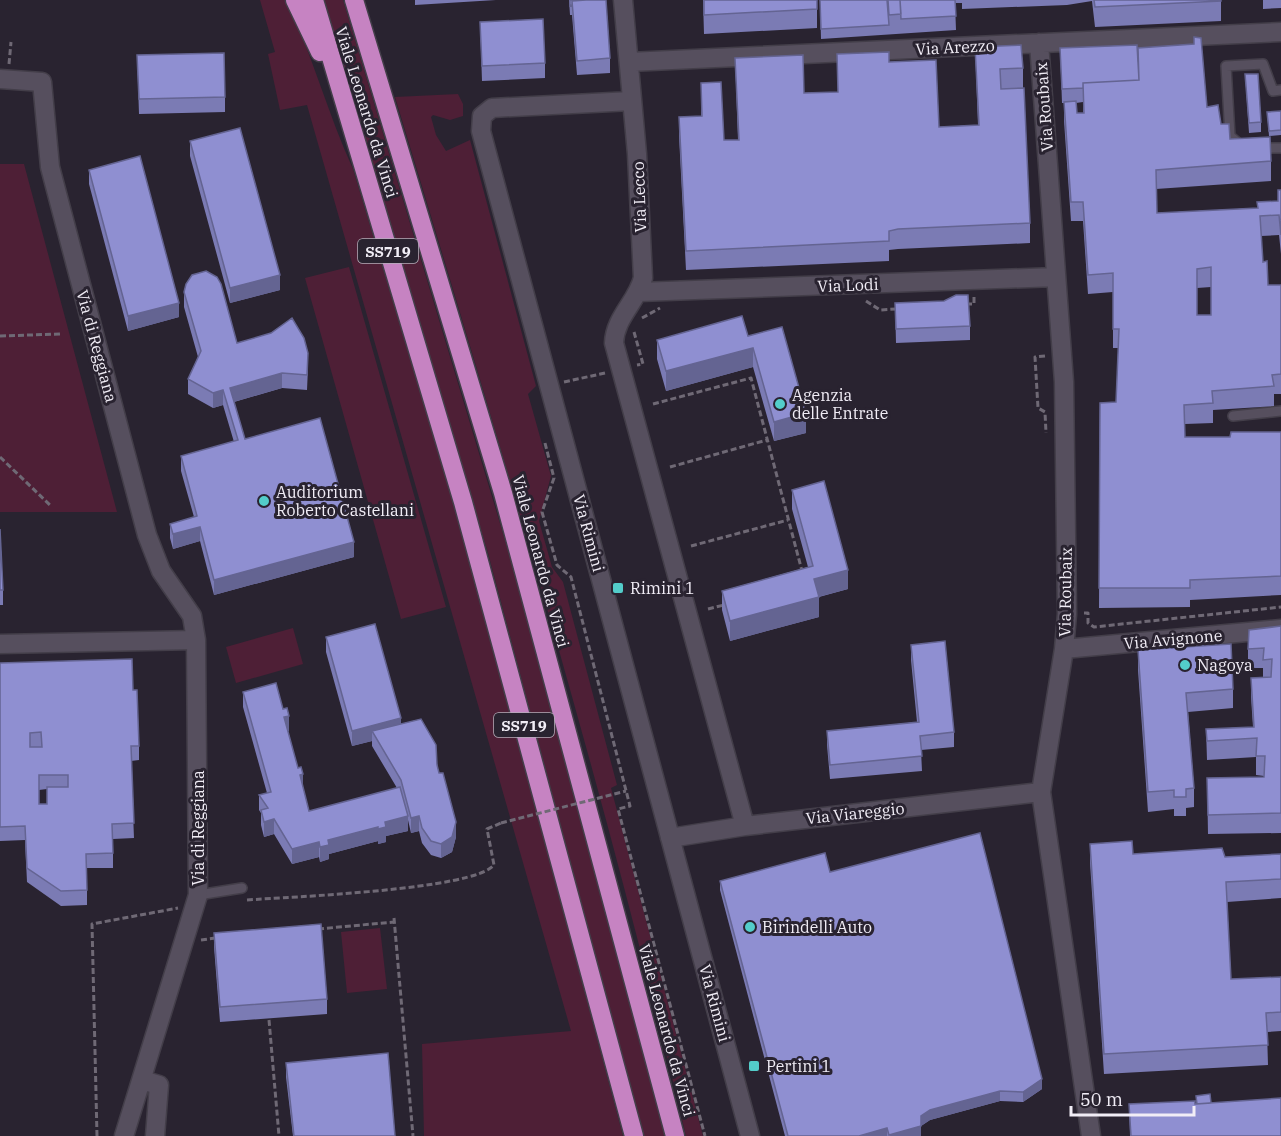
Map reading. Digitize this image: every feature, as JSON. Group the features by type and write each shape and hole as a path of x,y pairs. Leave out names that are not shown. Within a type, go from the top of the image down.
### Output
{"highway":[{"path":"295,0 342,95"},
{"name":"Viale Leonardo da Vinci","path":"314,0 463,502 634,1136"},
{"name":"Viale Leonardo da Vinci","path":"354,0 503,493 675,1136"}],"street":[{"name":"Via Lecco","path":"623,0 633,101 643,278 639,292"},
{"name":"Via Arezzo","path":"629,62 1281,32"},
{"name":"Via Roubaix","path":"1039,43 1064,382 1067,614 1064,649 1041,792 1091,1136"},
{"name":"Via di Reggiana","path":"0,80 42,82 50,167 147,535 161,571 192,616 196,640 197,900 124,1136"},
{"name":"Via Rimini","path":"633,101 492,108 482,116 481,131 750,1136"},
{"name":"Via Lodi","path":"639,292 1056,277"},
{"path":"639,292 614,329 614,343 745,826"},
{"name":"Via Avignone","path":"1064,649 1281,629"},
{"path":"0,644 196,640"},
{"name":"Via Viareggio","path":"670,838 745,826 1041,792"},
{"path":"142,1080 159,1085 155,1136"}],"lane":[{"path":"1281,90 1273,91 1263,64 1227,66 1230,136 1244,148 1281,148"},
{"path":"1233,416 1281,411"},
{"path":"197,900 242,888"}],"path":[{"path":"962,305 974,304 973,296 983,295"},
{"path":"860,298 880,310 903,308"},
{"path":"550,385 643,364 634,332 634,323 664,306"},
{"path":"0,336 61,334"},
{"path":"1046,436 1045,412 1038,408 1035,357 1046,356 1048,352"},
{"path":"653,404 751,378 802,573"},
{"path":"543,436 554,478 542,512 557,565 571,577 630,806 618,809 705,1136"},
{"path":"670,468 767,440"},
{"path":"0,457 51,506"},
{"path":"691,546 788,520"},
{"path":"708,609 730,603"},
{"path":"1067,614 1088,613 1088,623 1094,627 1281,607"},
{"path":"243,901 430,885 482,873 494,865 487,829 501,823 626,791"},
{"path":"97,1136 92,924 197,900"},
{"path":"312,930 394,920 413,1136"},
{"path":"184,941 219,938"},
{"path":"269,1020 279,1136"}],"shaded area":[{"path":"260,0 287,0 353,169 463,534 623,1136 424,1136 422,1044 571,1031 307,105 280,110 268,54 275,52"},
{"path":"322,0 343,0 511,560 620,959 665,1136 643,1136 488,553"},
{"path":"458,94 463,104 463,116 450,120 433,115 431,117 436,135 446,151 470,140 536,386 528,394 551,476 539,521 552,567 563,582 617,785 611,788 703,1136 686,1136 621,874 549,614 395,97"},
{"path":"0,164 24,164 117,512 0,512"},
{"path":"349,267 446,607 401,619 305,278"},
{"path":"293,628 303,664 236,683 226,647"},
{"path":"380,928 387,989 347,993 341,932"}],"building":[{"path":"606,0 610,58 577,61 572,1"},
{"path":"704,0 817,0 817,9 704,15"},
{"path":"820,0 887,0 889,25 821,29"},
{"path":"888,0 900,0 901,14 889,15"},
{"path":"900,0 955,0 956,16 901,19"},
{"path":"1094,0 1221,0 1221,1 1095,7"},
{"path":"543,19 545,63 482,66 480,22"},
{"path":"1194,37 1201,38 1207,107 1218,105 1221,124 1229,124 1230,139 1270,137 1271,161 1156,170 1157,213 1258,208 1257,202 1278,201 1278,190 1281,190 1281,235 1279,215 1260,216 1263,262 1267,261 1268,285 1281,285 1281,374 1272,375 1274,386 1212,391 1213,403 1184,405 1185,437 1230,437 1231,432 1281,432 1281,576 1190,580 1190,588 1099,588 1100,403 1116,402 1119,329 1113,329 1113,273 1088,275 1083,202 1071,202 1064,102 1076,101 1077,113 1084,113 1083,83 1139,80 1138,48 1194,44","holes":["1211,267 1211,315 1197,315 1197,269"]},
{"path":"1021,45 1023,68 1000,69 1001,89 1024,88 1030,223 898,229 889,231 889,241 686,251 679,117 702,116 701,83 721,82 724,140 739,140 735,58 803,55 804,93 838,92 837,54 889,52 889,62 936,60 939,127 979,125 975,47"},
{"path":"1137,45 1139,80 1083,83 1083,88 1062,89 1060,48"},
{"path":"224,53 225,97 139,99 137,55"},
{"path":"1245,74 1258,74 1261,122 1249,123"},
{"path":"1281,111 1281,130 1269,131 1267,112"},
{"path":"240,128 280,275 230,288 190,141"},
{"path":"140,156 179,303 128,316 89,170"},
{"path":"206,271 217,277 221,284 237,343 271,333 292,318 304,338 308,353 307,375 282,373 230,388 245,439 320,418 354,542 214,580 200,527 173,534 170,524 197,516 181,456 238,440 223,390 213,393 188,379 201,351 184,292 192,275"},
{"path":"956,295 968,295 970,326 896,329 895,303 944,301"},
{"path":"742,316 748,336 782,327 806,413 774,422 753,348 666,371 657,340"},
{"path":"824,481 848,570 814,579 819,597 730,621 722,591 813,566 792,490"},
{"path":"0,529 3,590 0,590"},
{"path":"375,624 401,718 352,731 326,637"},
{"path":"1281,626 1281,813 1208,815 1207,778 1264,777 1265,756 1256,756 1257,738 1207,741 1206,729 1254,727 1251,678 1271,677 1272,659 1263,660 1264,648 1248,649 1249,630"},
{"path":"945,641 954,732 920,736 922,756 830,765 827,731 919,722 911,645"},
{"path":"1231,644 1233,689 1186,693 1194,788 1186,789 1186,797 1174,797 1174,790 1148,792 1138,650"},
{"path":"132,659 133,690 137,690 139,746 131,746 134,823 112,824 113,853 86,854 87,890 61,891 27,868 25,826 0,827 0,663","holes":["41,732 42,747 30,747 30,733","39,775 68,775 68,787 47,787 47,804 39,804"]},
{"path":"276,683 283,709 287,708 289,716 284,717 298,768 301,767 303,774 300,775 309,811 400,787 408,816 385,822 386,827 328,840 329,845 320,847 319,842 292,849 274,819 264,822 261,810 268,808 259,795 271,792 243,692"},
{"path":"421,719 436,745 439,773 443,773 456,822 452,837 441,844 431,841 422,828 419,816 411,818 401,780 372,731"},
{"path":"980,833 1042,1079 1023,1092 1000,1091 930,1110 921,1116 921,1126 889,1135 887,1128 859,1136 788,1136 720,881 825,853 830,872"},
{"path":"1132,841 1133,854 1222,848 1225,857 1281,854 1281,879 1226,882 1231,979 1281,977 1281,1012 1266,1013 1268,1045 1104,1054 1090,844"},
{"path":"321,924 327,999 220,1007 214,933"},
{"path":"388,1053 395,1136 294,1136 286,1063"},
{"path":"1210,1094 1211,1103 1197,1104 1196,1096"},
{"path":"1281,1098 1281,1136 1131,1136 1129,1104 1195,1101 1195,1104"}],"place":[{"name":"Agenzia delle Entrate","path":"780,404"},
{"name":"Auditorium Roberto Castellani","path":"264,501"},
{"name":"Rimini 1","path":"618,588"},
{"name":"Nagoya","path":"1185,665"},
{"name":"Birindelli Auto","path":"750,927"},
{"name":"Pertini 1","path":"754,1066"}]}
